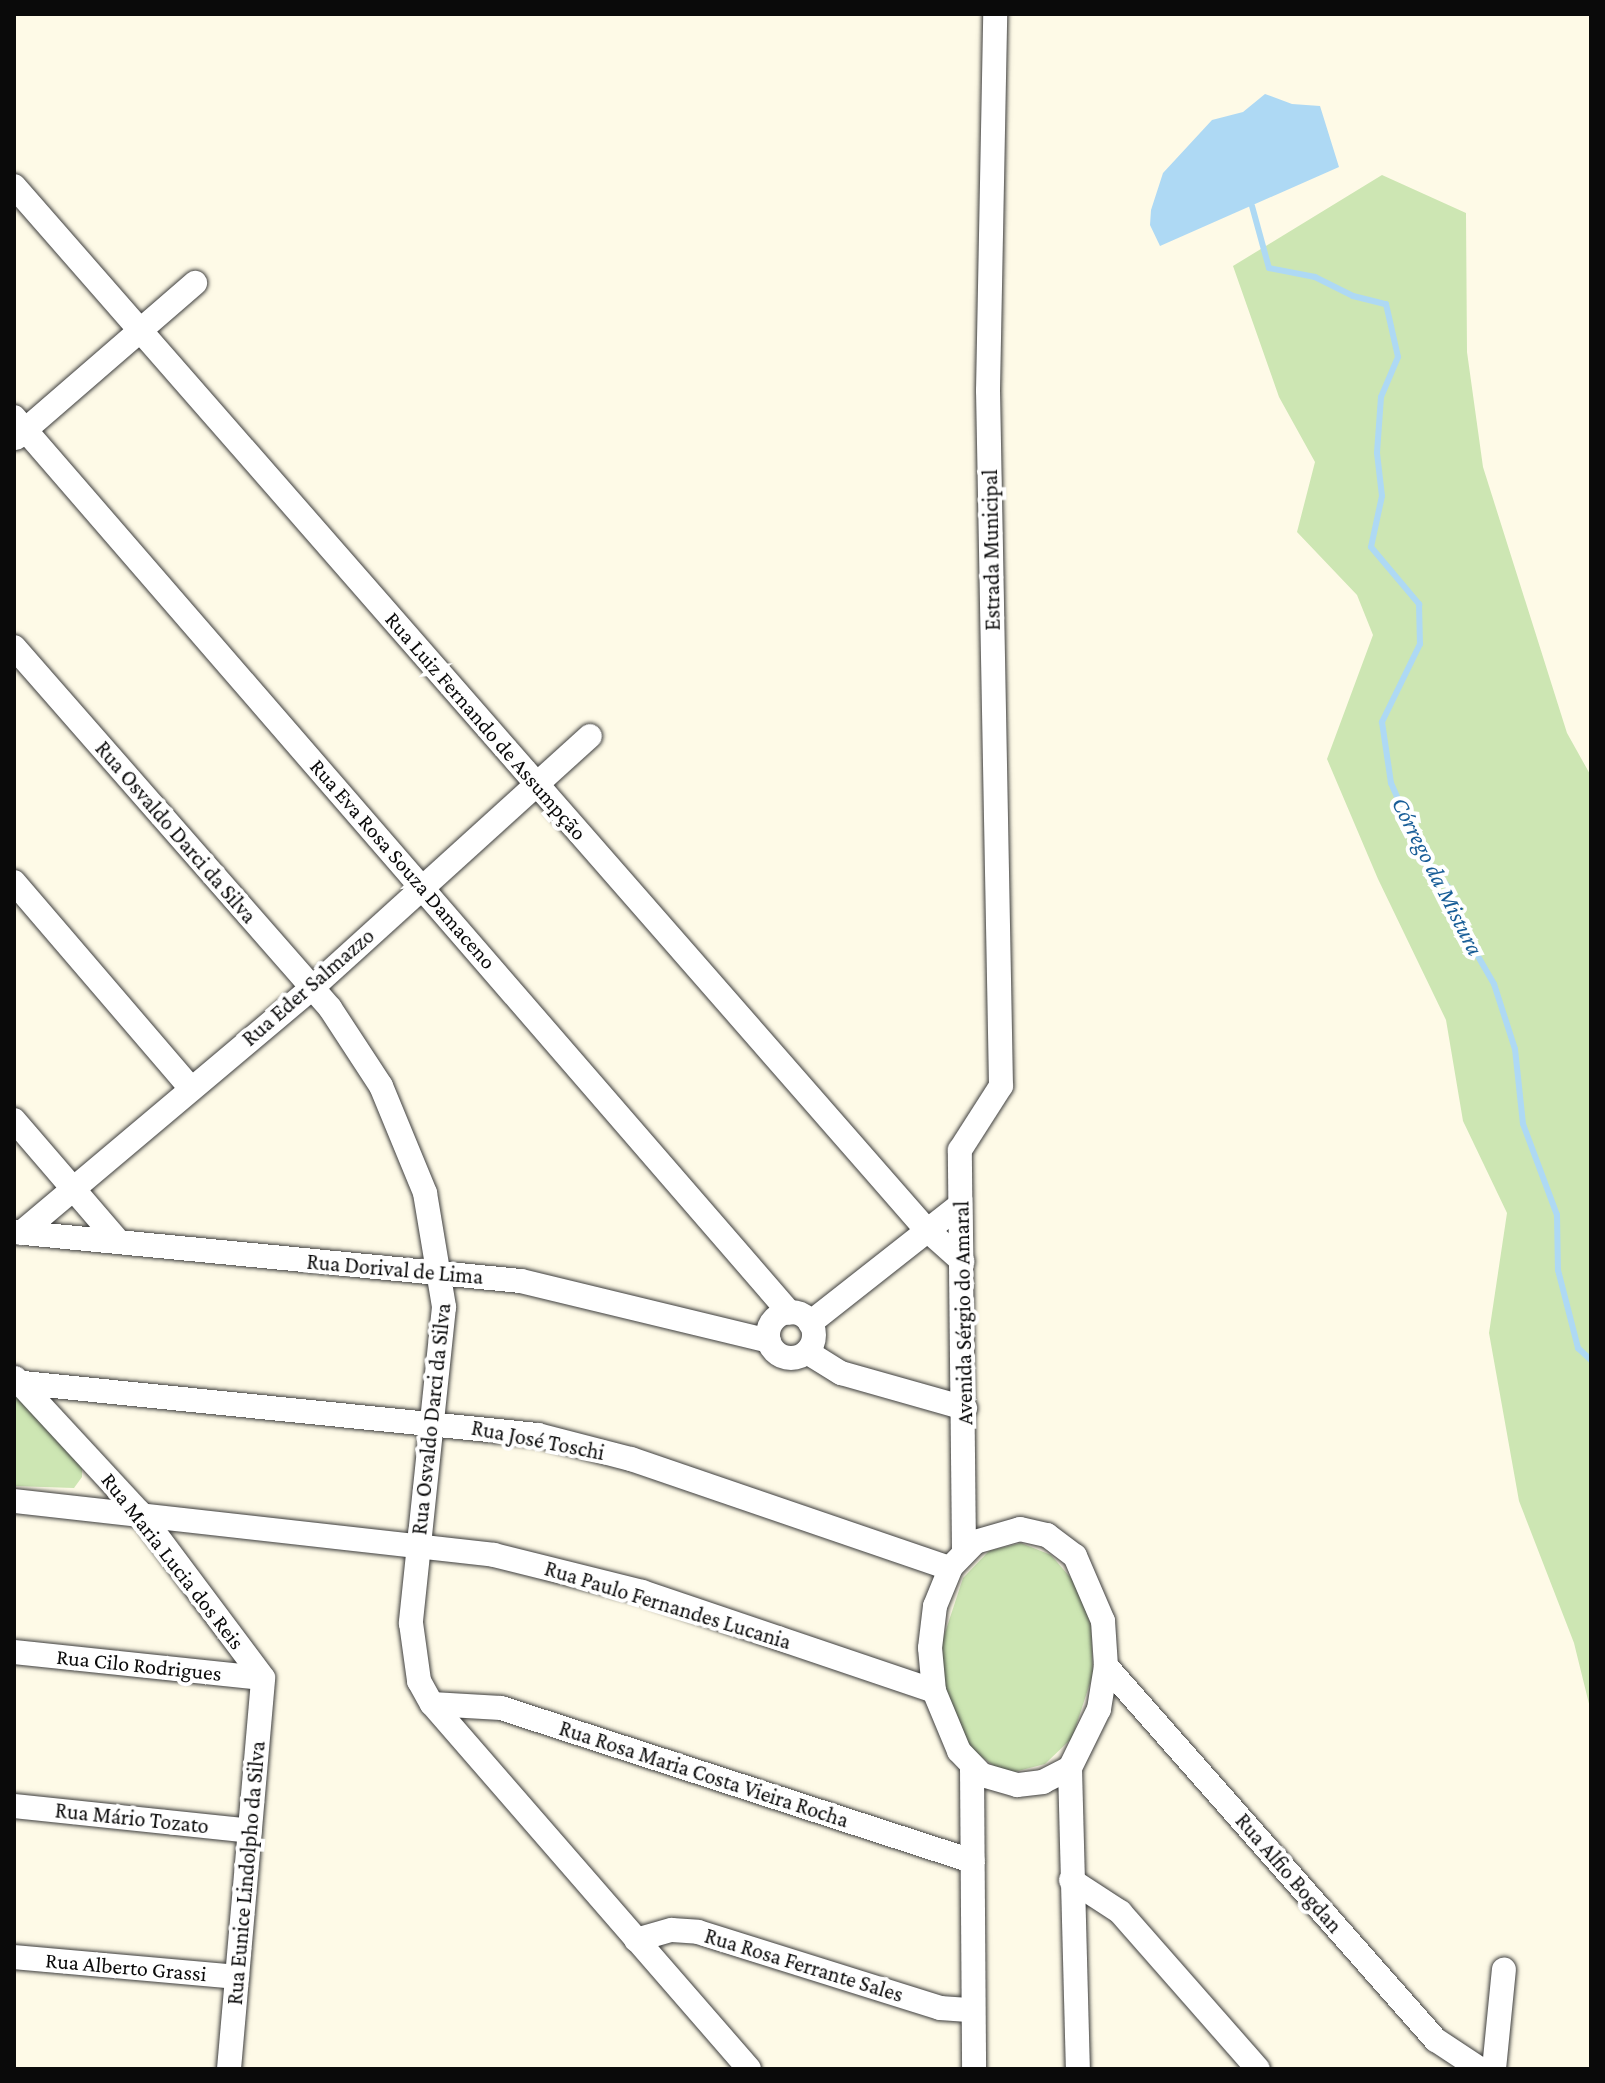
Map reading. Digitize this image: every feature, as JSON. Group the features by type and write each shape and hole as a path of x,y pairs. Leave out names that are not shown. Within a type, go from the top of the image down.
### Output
{"street":[{"name":"Estrada Municipal","path":"995,14 988,391 1001,1086"},
{"name":"Rua Luiz Fernando de Assumpção","path":"14,186 925,1228 962,1261"},
{"path":"18,429 195,283"},
{"name":"Rua Eva Rosa Souza Damaceno","path":"18,429 800,1318"},
{"name":"Rua Osvaldo Darci da Silva","path":"14,647 312,988 366,1058 399,1120 425,1193 442,1273 444,1307 411,1638 415,1668 432,1704 749,2069"},
{"name":"Rua Eder Salmazzo","path":"17,1232 74,1189 190,1087 312,988 422,885 590,736"},
{"path":"14,882 190,1087"},
{"name":"Avenida Sérgio do Amaral","path":"957,1560 965,1408 960,1150 1001,1086"},
{"path":"14,1120 119,1242"},
{"path":"960,1205 800,1318 770,1326 769,1341 785,1357 807,1352 841,1373 965,1408"},
{"name":"Rua Dorival de Lima","path":"17,1232 546,1286 769,1341"},
{"path":"800,1318 814,1338 807,1352"},
{"name":"Rua José Toschi","path":"16,1380 432,1424 497,1428 582,1445 957,1560"},
{"name":"Rua Maria Lucia dos Reis","path":"16,1380 139,1512 263,1678"},
{"name":"Rua Paulo Fernandes Lucania","path":"14,1501 419,1543 494,1555 642,1592 934,1691"},
{"path":"974,2069 972,1768 949,1732 934,1691 931,1627 957,1560 1004,1530 1034,1531 1058,1541 1075,1556 1096,1598 1106,1666 1099,1709 1070,1768 1078,2069"},
{"name":"Rua Cilo Rodrigues","path":"14,1652 263,1678"},
{"name":"Rua Alfio Bogdan","path":"1106,1666 1436,2040 1480,2069"},
{"name":"Rua Eunice Lindolpho da Silva","path":"229,2069 263,1678"},
{"name":"Rua Rosa Maria Costa Vieira Rocha","path":"432,1704 501,1708 973,1861"},
{"path":"972,1768 1017,1785 1043,1782 1070,1768"},
{"name":"Rua Mário Tozato","path":"14,1806 250,1831"},
{"path":"1071,1880 1120,1912 1258,2069"},
{"name":"Rua Rosa Ferrante Sales","path":"636,1940 672,1930 698,1932 940,2008 972,2010"},
{"name":"Rua Alberto Grassi","path":"14,1957 237,1977"},
{"path":"1494,2069 1504,1969"}],"green space":[{"path":"1382,175 1466,213 1467,352 1483,467 1567,733 1591,776 1591,1712 1574,1643 1519,1501 1489,1333 1507,1213 1463,1121 1446,1020 1378,879 1327,759 1373,635 1357,595 1297,532 1315,462 1279,397 1233,266"},
{"path":"14,1387 82,1463 82,1477 74,1488 14,1486"},
{"path":"1021,1543 1051,1555 1076,1584 1091,1626 1093,1674 1072,1738 1045,1764 1014,1772 998,1769 970,1748 944,1689 942,1642 963,1578 989,1551"}],"water":[{"path":"1265,94 1292,104 1320,106 1339,167 1160,246 1150,225 1151,210 1163,173 1212,120 1243,112"}],"waterway":[{"name":"Córrego da Mistura","path":"1252,206 1269,268 1315,277 1353,296 1386,304 1398,357 1381,397 1377,453 1382,496 1371,547 1419,604 1420,644 1382,722 1391,783 1423,856 1448,887 1468,939 1494,984 1515,1049 1523,1124 1557,1215 1558,1270 1578,1348 1591,1360"}]}
